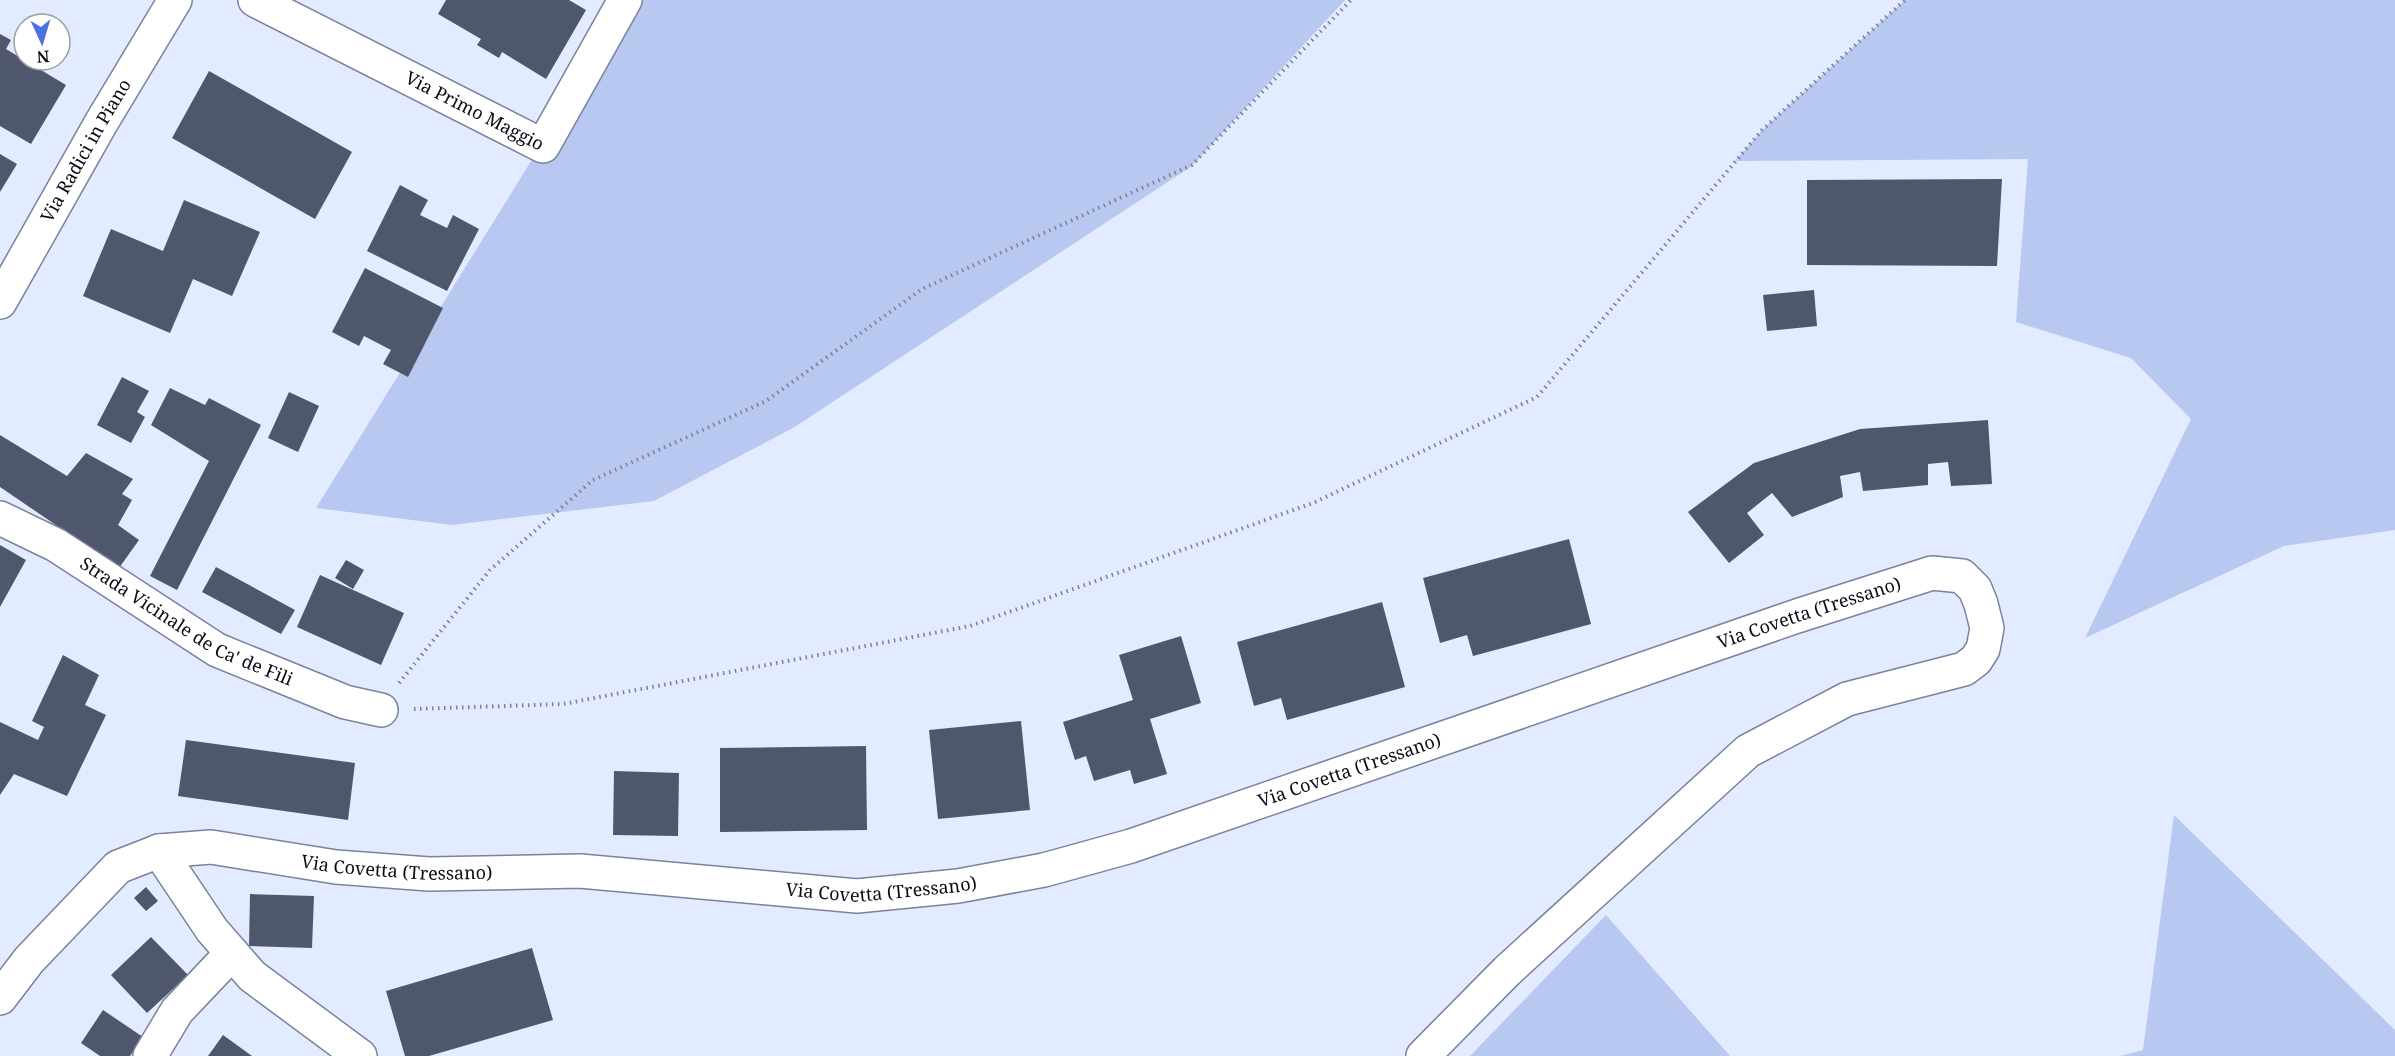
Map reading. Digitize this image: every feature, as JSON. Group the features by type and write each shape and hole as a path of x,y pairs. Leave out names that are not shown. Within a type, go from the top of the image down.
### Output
{"street":[{"name":"Via Radici in Piano","path":"0,302 101,123 176,0"},
{"name":"Via Primo Maggio","path":"255,0 543,146 625,0"},
{"name":"Strada Vicinale de Ca' de Fili","path":"0,518 56,545 217,650 345,702 381,710"},
{"name":"Via Covetta (Tressano)","path":"0,999 29,960 118,867 159,851 211,847 336,867 429,874 580,871 857,896 958,886 1044,870 1131,846 1797,616 1932,573 1962,576 1975,589 1987,628 1983,649 1976,660 1964,669 1846,699 1748,751 1507,971 1423,1056"},
{"path":"159,851 212,930 252,976 344,1051"},
{"path":"150,1056 177,1011 232,953"}],"path":[{"path":"381,710 411,666 490,570 593,480 766,401 922,289 1192,165 1351,0"},
{"path":"381,710 563,704 970,626 1313,503 1537,397 1762,130 1905,0"}],"shaded area":[{"path":"631,0 1345,0 1192,166 793,428 654,501 452,525 316,508"},
{"path":"1905,0 2395,0 2395,530 2284,546 2085,638 2191,419 2131,358 2016,322 2028,159 1735,161 1762,130"},
{"path":"2174,815 2395,1030 2395,1056 2120,1056 2143,1050"},
{"path":"1606,915 1730,1056 1470,1056"}],"building":[{"path":"446,0 569,0 586,10 546,79 502,52 499,58 477,45 481,39 438,14"},
{"path":"0,34 11,40 6,49 12,53 12,72 44,72 66,85 31,144 0,126"},
{"path":"209,71 352,152 315,219 172,138"},
{"path":"0,154 17,164 0,192"},
{"path":"2002,179 1997,266 1807,265 1807,180"},
{"path":"400,185 428,200 420,215 447,228 453,215 479,229 447,291 367,251"},
{"path":"184,200 260,232 232,296 193,279 170,333 83,296 111,229 163,251"},
{"path":"365,268 443,308 408,377 383,364 391,350 364,336 359,346 332,332"},
{"path":"1814,290 1817,326 1767,331 1763,295"},
{"path":"122,377 149,391 137,412 145,417 131,443 97,425"},
{"path":"170,388 205,405 209,398 261,425 177,590 150,576 209,461 151,425"},
{"path":"289,392 319,406 298,452 268,438"},
{"path":"1988,420 1992,484 1951,486 1948,462 1928,464 1928,485 1863,491 1860,472 1840,476 1843,497 1792,517 1772,493 1747,513 1764,535 1729,563 1688,512 1754,463 1860,429"},
{"path":"0,435 67,476 86,453 133,479 122,494 132,500 118,525 139,540 119,568 0,487"},
{"path":"1569,539 1591,624 1473,656 1467,635 1440,643 1423,578"},
{"path":"0,545 26,560 0,607"},
{"path":"346,560 364,570 353,589 335,578"},
{"path":"216,567 295,610 281,634 202,592"},
{"path":"320,575 404,613 381,665 297,627"},
{"path":"1382,602 1405,687 1287,720 1281,698 1254,706 1237,642"},
{"path":"1181,636 1201,703 1150,719 1167,774 1134,784 1130,770 1094,781 1086,756 1075,760 1063,722 1133,700 1119,655"},
{"path":"63,655 99,675 85,705 106,715 67,796 14,774 0,795 0,722 38,740 44,727 32,721"},
{"path":"1021,721 1030,810 938,819 929,730"},
{"path":"186,740 355,763 348,820 178,796"},
{"path":"866,746 867,830 720,832 720,748"},
{"path":"614,771 679,773 678,836 613,835"},
{"path":"146,887 158,901 146,911 134,898"},
{"path":"250,894 314,896 312,948 249,946"},
{"path":"151,937 188,975 147,1013 111,975"},
{"path":"532,948 553,1020 429,1056 405,1056 386,991"},
{"path":"103,1010 143,1037 130,1056 100,1056 81,1043"},
{"path":"223,1035 252,1056 208,1056"}]}
